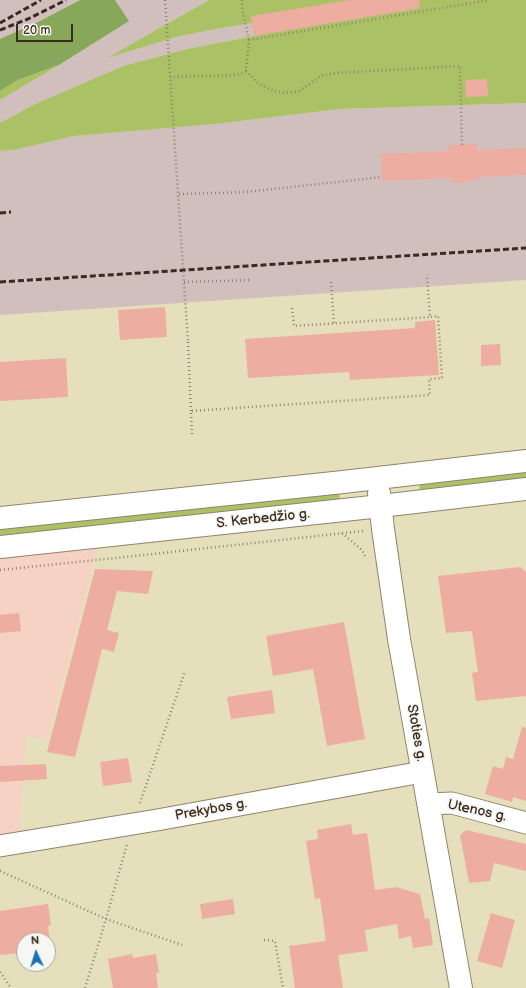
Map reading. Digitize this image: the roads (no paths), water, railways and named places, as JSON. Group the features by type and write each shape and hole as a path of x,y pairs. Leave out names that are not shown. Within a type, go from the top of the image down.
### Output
{"main road":[{"name":"S. Kerbedžio g.","path":"0,518 526,461"},
{"name":"Stoties g.","path":"378,478 394,610 461,988"},
{"name":"S. Kerbedžio g.","path":"0,547 526,489"}],"street":[{"name":"Prekybos g.","path":"0,846 422,772"},
{"name":"Utenos g.","path":"428,804 452,803 526,822"}],"railway":[{"path":"0,23 41,0"},
{"path":"0,30 28,19 66,0"},
{"path":"0,213 11,212"},
{"path":"0,282 526,248"}]}
